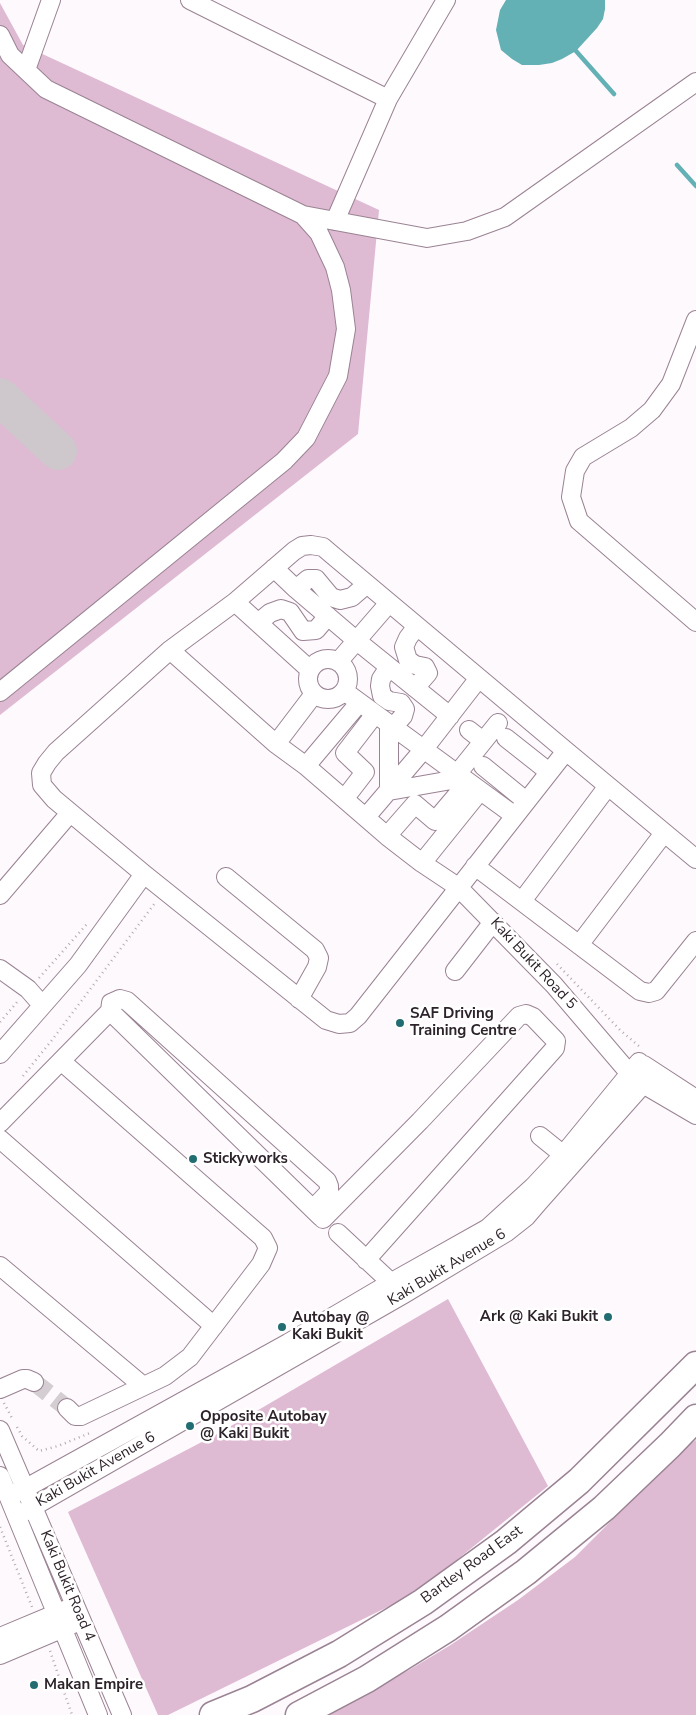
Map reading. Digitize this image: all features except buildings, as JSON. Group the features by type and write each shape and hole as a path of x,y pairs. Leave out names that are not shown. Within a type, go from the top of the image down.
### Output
{"highway":[{"name":"Bartley Road East","path":"214,1715 252,1699 339,1654 423,1602 491,1552 579,1481 696,1365"},
{"path":"299,1715 367,1679 440,1633 526,1572 604,1508 696,1418"}],"street":[{"path":"26,70 51,0"},
{"path":"190,0 388,99"},
{"path":"335,221 388,99 446,0"},
{"path":"0,35 5,52 46,89 303,215 427,238 467,231 505,216 696,82"},
{"path":"0,692 284,462 306,438 338,376 346,329 342,290 335,267 319,233 303,215"},
{"path":"696,320 671,384 652,410 638,422 583,457 574,471 571,497 579,521 696,622"},
{"path":"566,750 358,1016 350,1022 339,1024 326,1020 299,999 70,813 42,785 41,773 56,752 170,650 234,602 302,546 312,545 323,548 418,626 479,678 566,750 664,833 696,859"},
{"path":"274,568 357,641 450,716"},
{"path":"296,589 308,579 316,579 331,598 340,600 352,597 367,584"},
{"path":"234,602 309,669"},
{"path":"338,662 390,603"},
{"path":"258,623 270,613 281,609 290,612 304,631 316,630 328,616"},
{"path":"415,688 428,673 425,667 415,665 408,660 404,647 408,638 418,626"},
{"name":"Kaki Bukit Road 5","path":"170,650 276,744 345,798 387,836 422,864 458,888 554,985 605,1044 641,1068 696,1098"},
{"path":"332,659 338,662 347,672 347,685 344,691 333,698 326,699 314,694 307,682 309,669 319,660 332,659"},
{"path":"345,798 365,772 345,753 386,722 403,716 405,709 401,703 388,701 382,696 381,679 389,667"},
{"path":"366,817 424,749 479,678"},
{"path":"344,691 514,816"},
{"path":"276,744 314,694"},
{"path":"306,766 335,725 359,703"},
{"path":"386,722 389,791"},
{"path":"422,864 456,831 476,736 498,722"},
{"path":"526,801 502,758 549,772"},
{"path":"389,791 467,781"},
{"path":"387,836 415,804 435,821 467,781"},
{"path":"522,901 608,786"},
{"path":"0,895 70,813"},
{"path":"579,945 664,833"},
{"path":"475,866 640,991 649,993 656,991 696,941"},
{"path":"0,1054 78,965 144,874"},
{"path":"226,877 315,950 319,958 299,999"},
{"path":"455,971 493,922"},
{"path":"0,969 28,989 42,1005"},
{"path":"0,1123 110,1011 111,1004 120,999 127,1001 327,1181 329,1192 326,1221"},
{"path":"110,1011 366,1260 404,1294"},
{"path":"326,1221 519,1016 526,1014 533,1017 556,1040 555,1048 366,1260"},
{"path":"61,1061 263,1238 267,1244 268,1251 261,1264 190,1357 165,1376 81,1416 75,1416 67,1408"},
{"name":"Kaki Bukit Road 5","path":"641,1068 696,1116"},
{"name":"Kaki Bukit Avenue 6","path":"17,1516 404,1294 513,1227 526,1217 568,1159 641,1068"},
{"path":"540,1136 568,1159"},
{"path":"0,1138 214,1326"},
{"name":"Kaki Bukit Avenue 6","path":"9,1496 288,1343 488,1228 533,1187 568,1159"},
{"path":"0,1266 143,1386"},
{"path":"2,1395 23,1379 34,1382"},
{"name":"Kaki Bukit Road 4","path":"0,1430 122,1715"},
{"name":"Kaki Bukit Road 4","path":"0,1476 95,1711"},
{"path":"0,1655 45,1636 59,1621 77,1613"},
{"path":"0,1636 37,1620 59,1621"}],"path":[{"path":"22,1077 164,891"},
{"path":"0,1022 92,918"},
{"path":"555,962 620,1030 641,1068"},
{"path":"2,1395 22,1436 39,1451"},
{"path":"0,1527 37,1620"},
{"path":"45,1636 72,1715"}],"shaded area":[{"path":"0,3 23,45 379,210 358,434 0,715"},
{"path":"448,1299 548,1486 416,1593 168,1715 158,1715 68,1512 219,1433"},
{"path":"696,1440 696,1715 319,1715 409,1670 518,1600 575,1557 681,1451"}],"water":[{"path":"506,0 605,0 605,9 603,19 597,28 576,51 552,63 522,65 501,50 496,30 500,10"}],"waterway":[{"path":"576,51 614,94"},
{"path":"677,165 696,186"}],"taxiway":[{"path":"0,397 58,451"}],"tunnel":[{"path":"34,1382 67,1408"}],"place":[{"name":"SAF Driving Training Centre","path":"400,1023"},
{"name":"Stickyworks","path":"193,1159"},
{"name":"Ark @ Kaki Bukit","path":"608,1317"},
{"name":"Autobay @ Kaki Bukit","path":"282,1327"},
{"name":"Opposite Autobay @ Kaki Bukit","path":"190,1426"},
{"name":"Makan Empire","path":"34,1685"}]}
